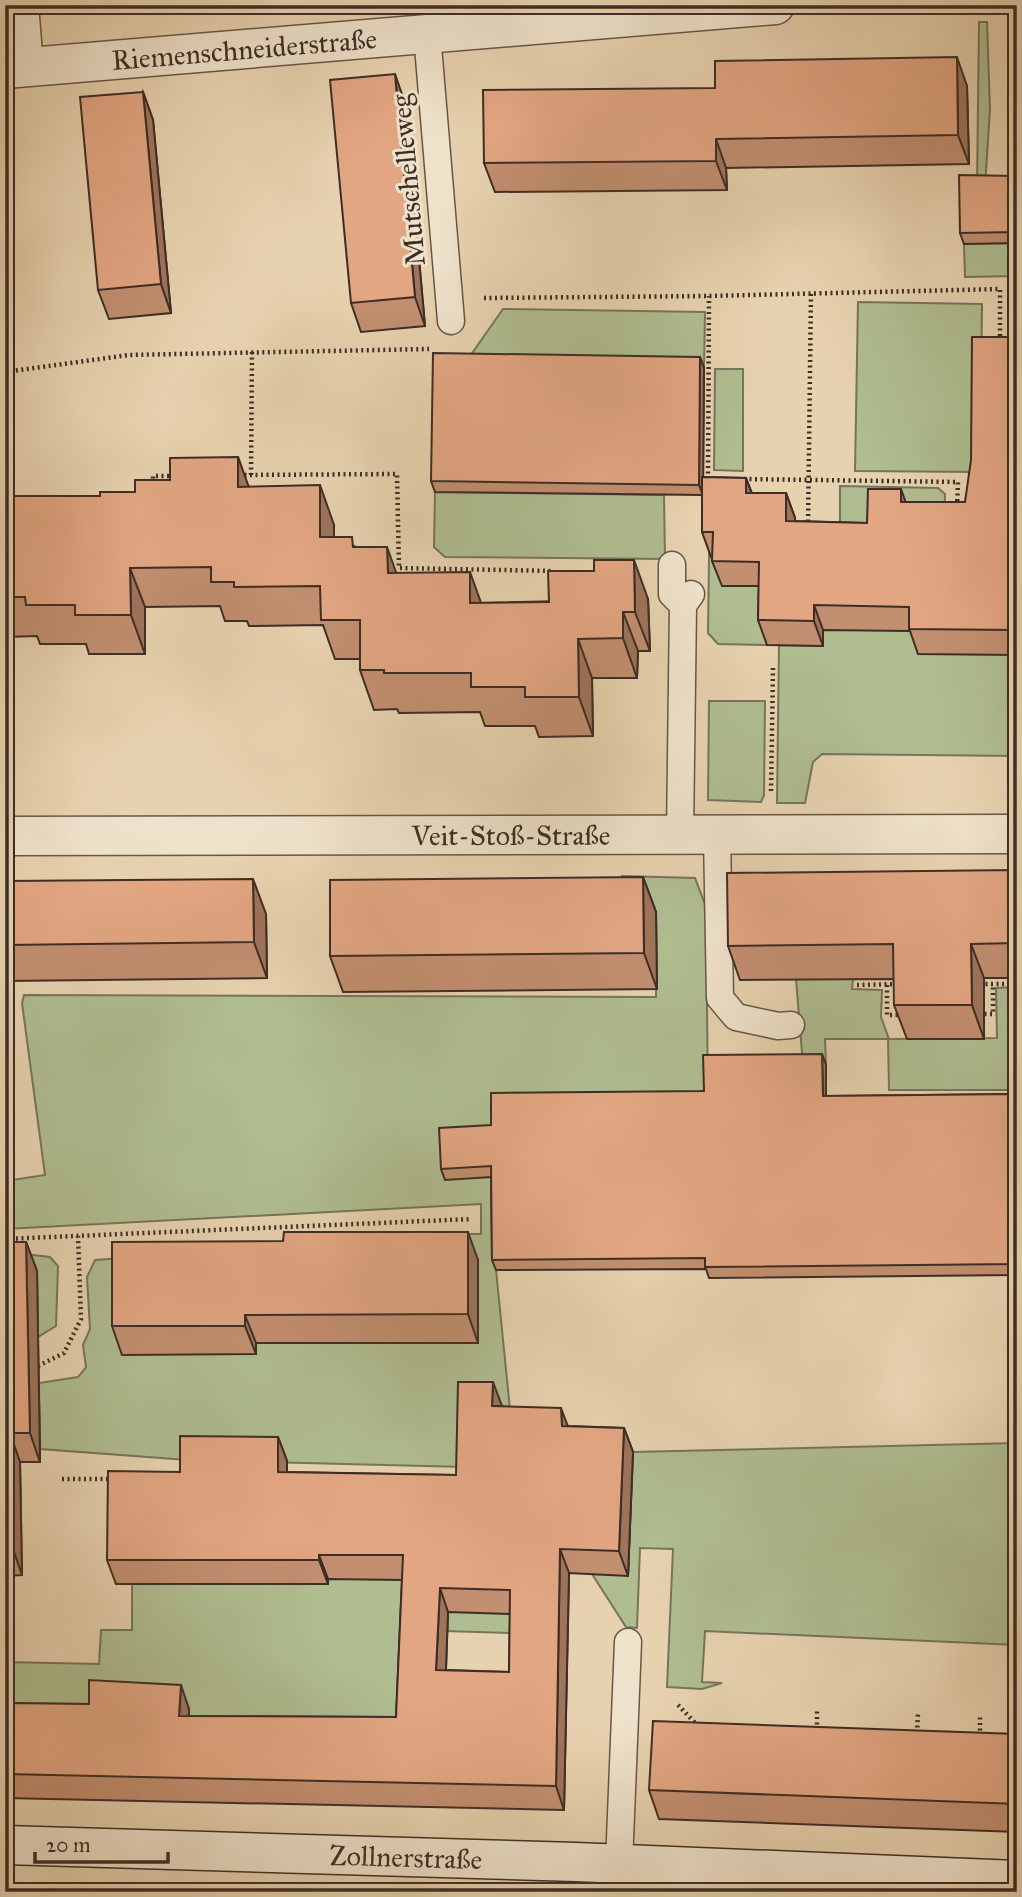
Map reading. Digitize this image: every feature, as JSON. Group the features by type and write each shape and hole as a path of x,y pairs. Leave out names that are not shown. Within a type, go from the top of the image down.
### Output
{"street":[{"path":"14,68 19,5"},
{"name":"Riemenschneiderstraße","path":"14,68 427,34 543,15 775,5"},
{"name":"Veit-Stoß-Straße","path":"5,835 1017,834"},
{"name":"Zollnerstraße","path":"5,1845 613,1873 1017,1880"}],"lane":[{"name":"Mutschelleweg","path":"427,34 450,309"},
{"path":"672,565 672,594 687,599 680,835"},
{"path":"717,835 720,998 736,1017 778,1026 791,1025"},
{"path":"613,1873 628,1642"}],"path":[{"path":"450,309 497,298 1000,289 1000,354"},
{"path":"808,528 811,293"},
{"path":"708,493 709,296"},
{"path":"489,310 497,298"},
{"path":"5,372 128,355 435,349"},
{"path":"251,475 252,352"},
{"path":"237,475 397,474 399,568 566,572"},
{"path":"153,487 153,476 181,476"},
{"path":"708,479 720,479"},
{"path":"733,479 958,482 957,518"},
{"path":"771,834 773,668"},
{"path":"980,984 1017,984"},
{"path":"967,1014 993,1014 993,984"},
{"path":"857,985 900,985"},
{"path":"887,985 887,1015 914,1015"},
{"path":"5,1239 472,1219"},
{"path":"371,1223 371,1236"},
{"path":"175,1244 176,1231"},
{"path":"38,1366 64,1353 81,1319 78,1236"},
{"path":"62,1479 118,1479"},
{"path":"678,1705 706,1734"},
{"path":"816,1738 817,1710"},
{"path":"916,1742 918,1713"},
{"path":"979,1744 981,1716"}],"green space":[{"path":"979,22 987,22 990,110 985,186 977,187"},
{"path":"1017,243 1017,276 965,277 964,244"},
{"path":"858,302 982,304 980,472 855,471"},
{"path":"503,309 705,312 704,368 437,364 470,356"},
{"path":"715,369 743,369 743,471 714,470"},
{"path":"710,484 722,557 768,587 767,645 718,644 708,633"},
{"path":"840,486 938,488 945,494 944,527 877,548 840,547"},
{"path":"435,492 664,495 665,559 445,557 434,547"},
{"path":"876,603 1017,637 1017,756 822,754 813,762 805,803 777,803 779,645 823,646 823,630"},
{"path":"709,701 765,701 764,795 761,802 708,800"},
{"path":"622,876 695,878 706,907 708,1101 494,1104 496,1270 514,1449 466,1467 188,1460 40,1449 39,1383 78,1377 86,1367 83,1345 90,1329 87,1277 95,1260 123,1258 255,1270 426,1234 481,1234 481,1204 5,1229 5,1181 45,1175 22,1003 24,995 656,997 656,913 624,913"},
{"path":"796,979 853,979 852,989 882,990 881,1017 889,1039 997,1038 996,988 1017,987 1017,1090 889,1090 888,1039 825,1039 826,1065 803,1065"},
{"path":"33,1255 50,1257 58,1266 56,1326 38,1337 5,1258"},
{"path":"1017,1443 1017,1645 705,1631 702,1682 722,1683 702,1689 667,1687 673,1549 640,1548 637,1628 626,1627 592,1574 628,1575 633,1452"},
{"path":"329,1497 464,1580 541,1615 545,1634 410,1630 406,1742 277,1741 98,1704 5,1703 5,1662 99,1664 101,1630 132,1630 132,1584 327,1584"}],"building":[{"path":"957,57 958,135 716,139 716,161 484,163 483,90 715,88 715,61"},
{"path":"395,74 415,297 351,303 330,80"},
{"path":"143,92 161,284 98,290 80,97"},
{"path":"959,175 1017,176 1017,232 960,233"},
{"path":"972,337 1017,337 1017,665 1015,630 909,629 909,607 814,605 814,621 758,620 759,562 712,561 713,532 702,532 702,477 746,478 746,493 786,493 786,521 867,523 868,489 901,489 901,502 965,502 971,460"},
{"path":"433,353 700,357 699,485 431,481"},
{"path":"238,457 238,487 320,485 320,537 352,537 353,547 387,547 388,573 470,572 470,603 549,602 548,571 594,571 594,560 634,560 635,612 623,612 623,638 578,639 579,697 525,697 525,687 471,687 471,673 384,673 384,670 360,670 360,620 321,620 320,586 234,587 234,582 211,582 211,567 130,568 131,615 75,615 75,605 26,605 25,597 5,597 5,496 100,496 100,492 135,492 135,480 170,480 170,458"},
{"path":"1017,870 1017,943 971,944 972,1005 894,1005 893,944 728,946 727,873"},
{"path":"643,877 644,953 330,956 330,880"},
{"path":"253,879 254,942 5,945 5,881"},
{"path":"822,1054 823,1096 1017,1094 1017,1264 705,1267 705,1258 492,1260 491,1166 441,1169 439,1128 491,1125 491,1093 704,1091 703,1055"},
{"path":"284,1232 468,1232 468,1314 245,1315 245,1326 112,1326 112,1242 283,1241"},
{"path":"5,1242 26,1242 30,1433 10,1433 12,1546 5,1547"},
{"path":"458,1382 493,1382 492,1406 561,1408 562,1426 624,1428 619,1551 560,1549 556,1786 5,1774 5,1703 89,1704 89,1680 181,1685 179,1716 396,1717 403,1555 319,1555 319,1560 107,1560 108,1471 180,1472 180,1436 278,1437 278,1472 456,1475","holes":["440,1588 510,1590 509,1672 436,1670"]},
{"path":"653,1721 1017,1734 1017,1804 649,1790"},
{"path":"5,1887 118,1892 5,1892"}]}
